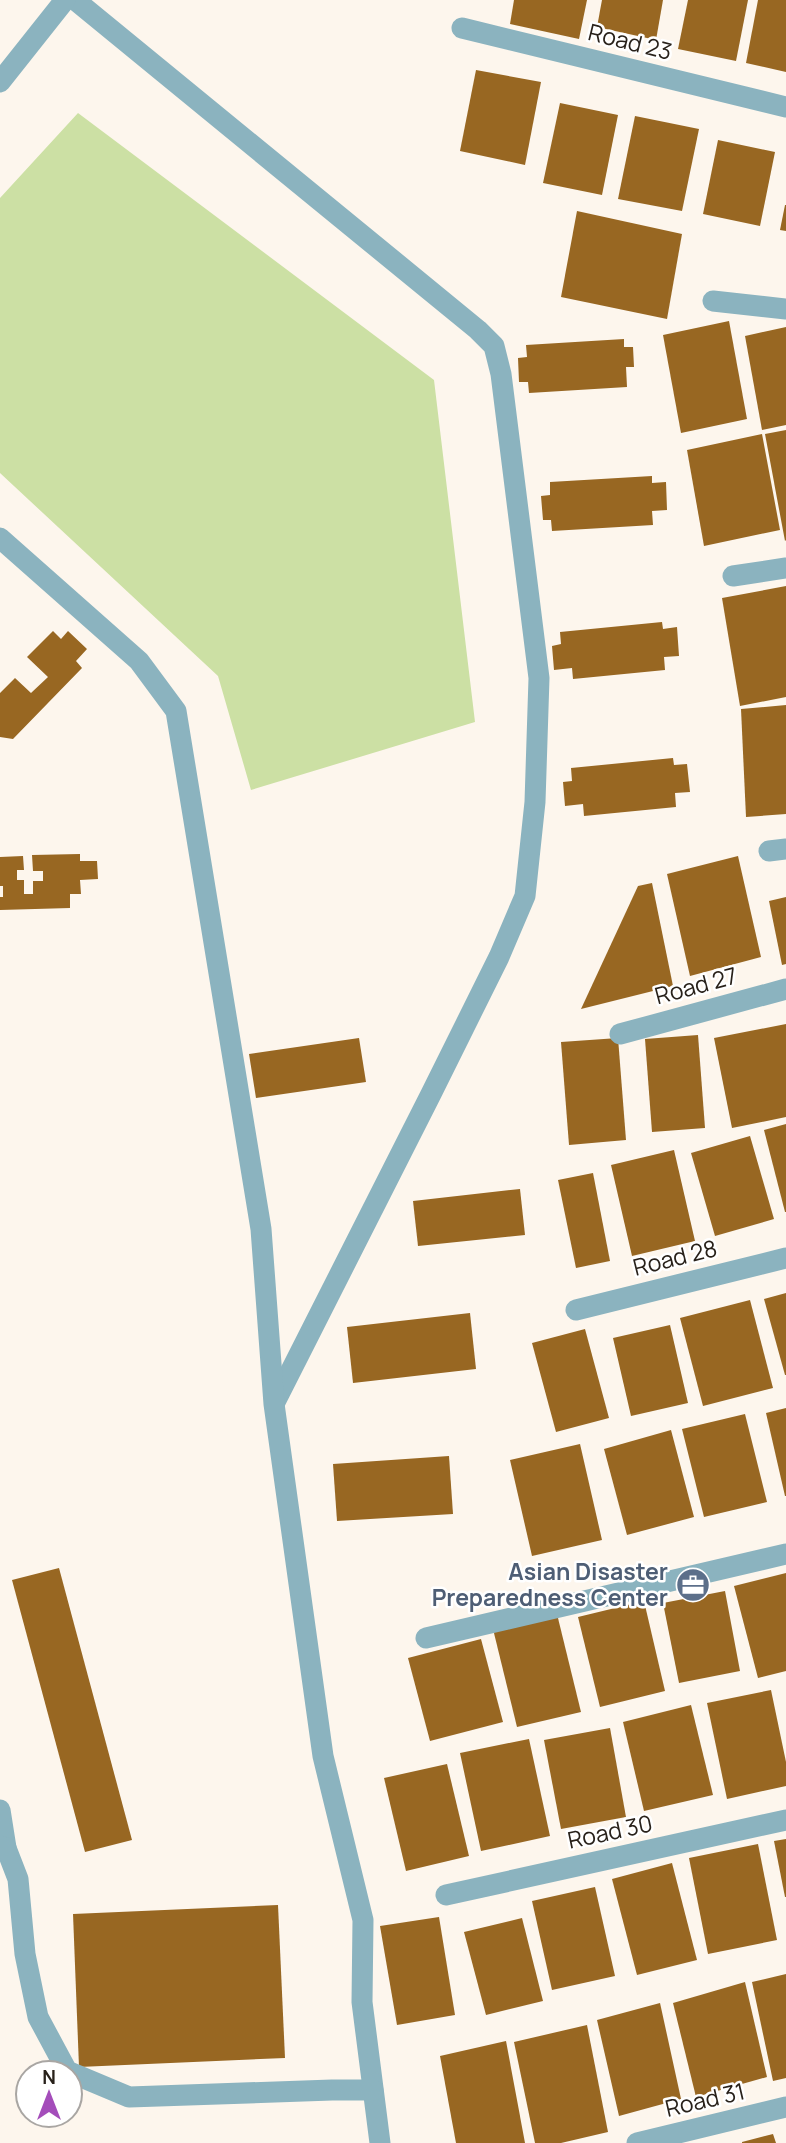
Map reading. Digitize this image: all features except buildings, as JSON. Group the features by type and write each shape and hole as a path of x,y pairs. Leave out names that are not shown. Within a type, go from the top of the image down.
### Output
{"street":[{"path":"0,82 65,0"},
{"path":"75,0 478,330 494,346 502,374 538,678 535,802 525,896 499,957 274,1404"},
{"name":"Road 23","path":"462,28 786,107"},
{"path":"713,301 786,309"},
{"path":"0,538 139,661 176,711 261,1228 274,1404 323,1756 363,1920 362,2002 380,2143"},
{"path":"733,576 786,568"},
{"name":"Road 27","path":"620,1034 786,989"},
{"name":"Road 28","path":"576,1310 786,1258"},
{"path":"426,1638 786,1554"},
{"path":"0,1810 3,1847 18,1879 25,1954 38,2017 67,2071 129,2097 373,2090"},
{"name":"Road 30","path":"446,1895 786,1820"},
{"name":"Road 31","path":"637,2143 786,2107"}],"green space":[{"path":"78,113 434,380 475,722 251,790 218,676 0,473 0,198"}],"place":[{"name":"Asian Disaster Preparedness Center","path":"693,1585"}]}
